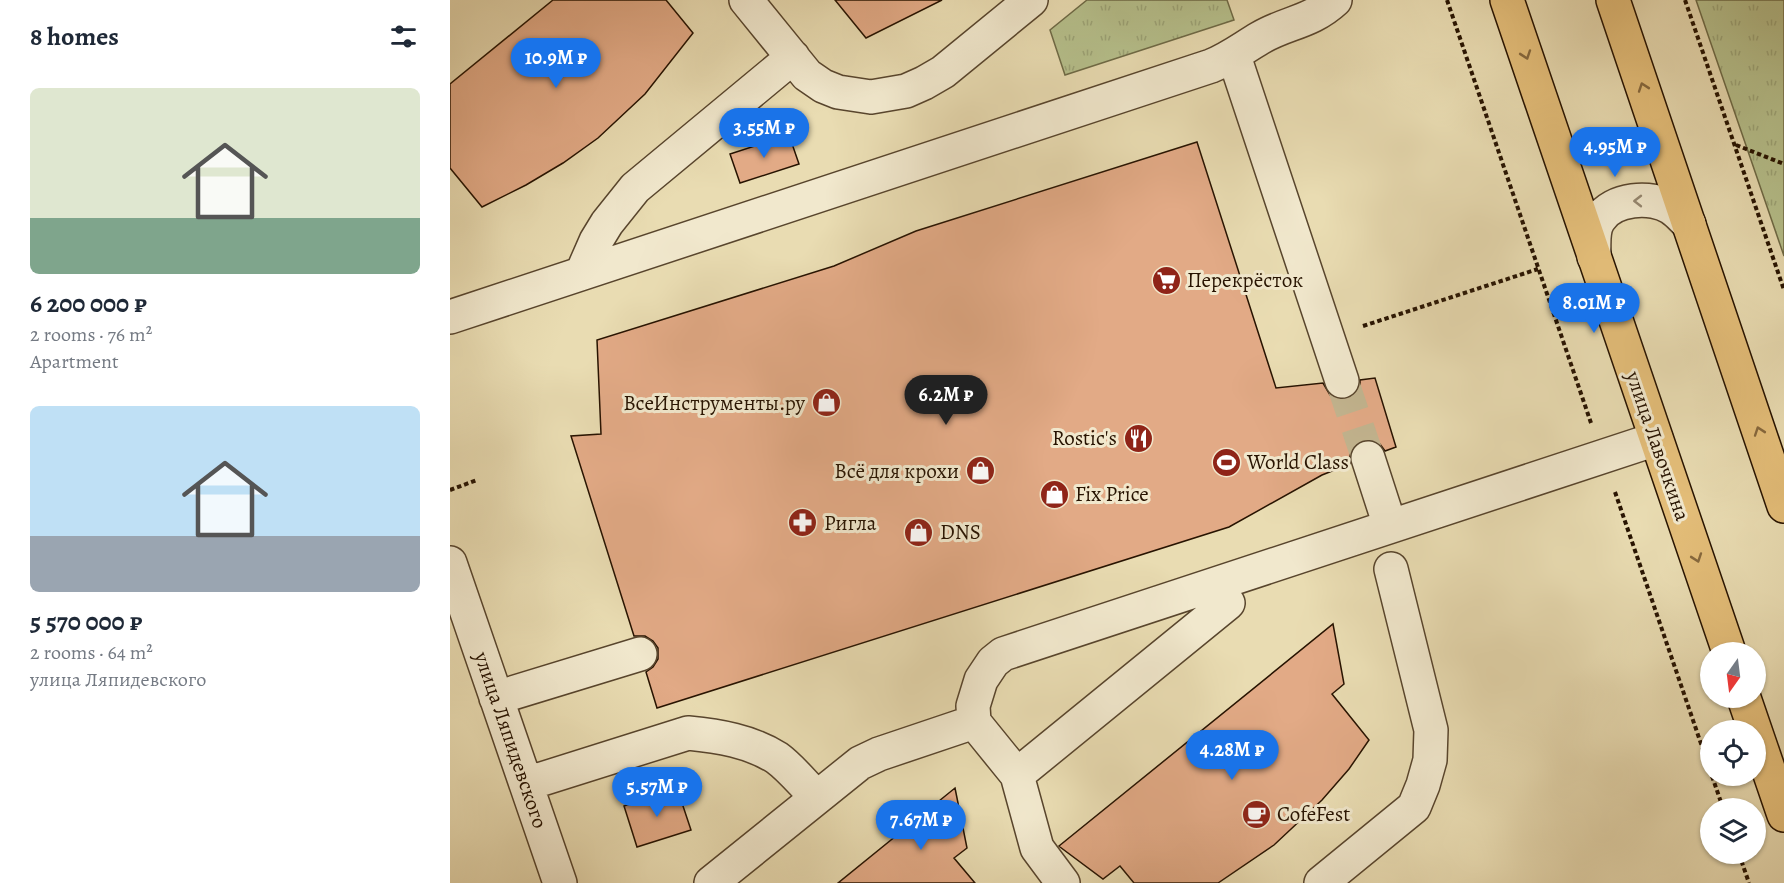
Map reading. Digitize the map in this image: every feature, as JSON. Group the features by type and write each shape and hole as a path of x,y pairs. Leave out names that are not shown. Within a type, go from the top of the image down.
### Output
{"main road":[{"name":"улица Лавочкина","path":"1507,0 1726,642"},
{"path":"1614,0 1784,506"},
{"path":"1747,708 1784,814"}],"street":[{"path":"746,0 807,75 823,86 838,92 871,97 906,91 943,72 1031,0"},
{"path":"450,317 1211,66 1234,56 1267,35 1316,16 1335,0"},
{"path":"1234,56 1342,381"},
{"path":"582,273 607,223 635,188 793,57"},
{"path":"1594,257 1594,234 1599,219 1612,208 1627,201 1646,200 1670,207 1689,224"},
{"path":"1063,883 1037,848 1017,775 974,722 973,706 981,680 993,663 1003,654 1656,439"},
{"path":"1368,458 1390,526"},
{"name":"улица Ляпидевского","path":"450,563 457,609 496,698 560,883"},
{"path":"1321,883 1414,807 1424,785 1430,760 1431,730 1391,569"},
{"path":"1017,775 1228,603"},
{"path":"496,698 640,654"},
{"path":"711,883 852,768 870,758 974,722"},
{"path":"526,784 688,733 715,736 753,746 778,759 817,797"}],"path":[{"path":"1447,0 1700,741"},
{"path":"1685,0 1784,290"},
{"path":"1736,146 1784,164"},
{"path":"1359,327 1539,269"},
{"path":"450,490 477,480"},
{"path":"1742,864 1749,883"}],"green space":[{"path":"1087,0 1227,0 1234,20 1065,75 1050,30"},
{"path":"1696,0 1784,0 1784,256"}],"building":[{"path":"553,0 666,0 693,33 645,94 598,138 563,163 482,207 450,168 450,84"},
{"path":"835,0 942,0 866,38"},
{"path":"789,135 799,164 740,183 730,154"},
{"path":"1197,142 1276,388 1323,383 1330,395 1338,399 1347,399 1356,393 1360,380 1375,378 1396,447 1385,451 1380,444 1372,440 1362,440 1355,445 1350,454 1350,464 1322,475 1229,527 657,708 646,672 658,659 658,648 645,636 634,636 571,436 601,434 597,340 834,266 916,231"},
{"path":"1333,624 1344,684 1332,694 1369,740 1349,769 1322,800 1274,845 1218,883 1134,883 1120,866 1103,879 1059,846"},
{"path":"677,788 691,830 637,847 624,806"},
{"path":"955,788 967,848 954,858 975,883 838,883"}],"tunnel":[{"path":"1342,381 1368,458"}],"place":[{"name":"Перекрёсток","path":"1166,280"},
{"name":"ВсеИнструменты.ру","path":"826,403"},
{"name":"Rostic's","path":"1138,438"},
{"name":"World Class","path":"1226,462"},
{"name":"Всё для крохи","path":"980,471"},
{"name":"Fix Price","path":"1054,494"},
{"name":"Ригла","path":"803,523"},
{"name":"DNS","path":"919,532"},
{"name":"CofeFest","path":"1256,814"}]}
